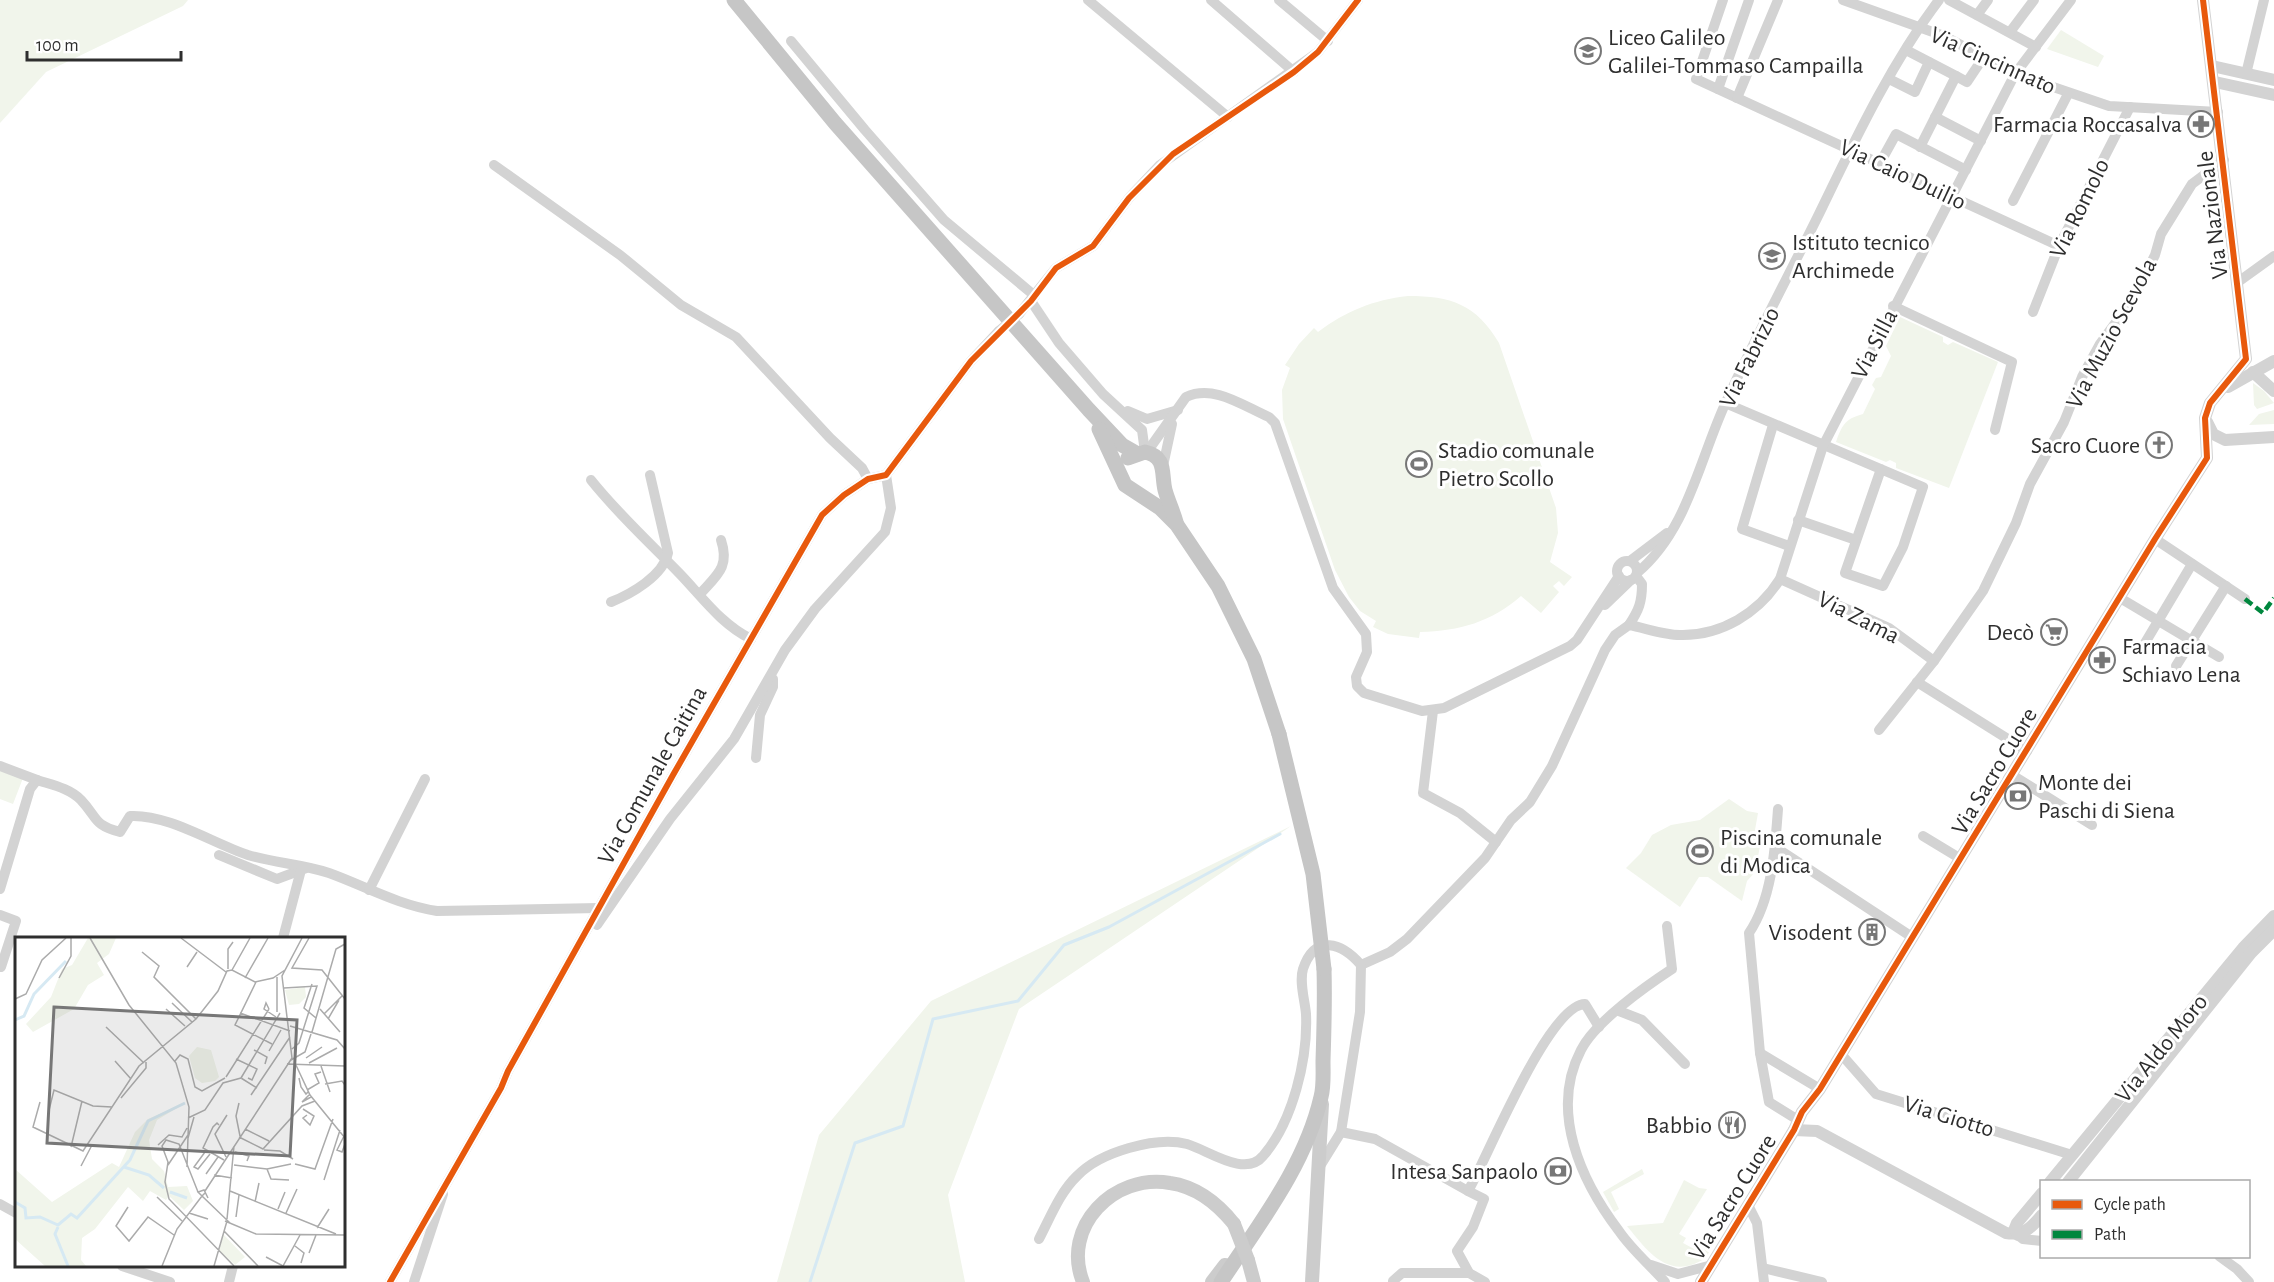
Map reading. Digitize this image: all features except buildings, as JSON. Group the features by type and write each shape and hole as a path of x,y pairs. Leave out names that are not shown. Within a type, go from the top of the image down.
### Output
{"main road":[{"path":"734,0 835,123 1089,410 1122,445 1159,458 1177,525"},
{"path":"1089,410 1129,490 1142,495 1177,525 1218,586 1238,624 1262,680 1279,734 1312,874 1324,969 1326,1005 1320,1166 1312,1282"},
{"path":"1122,478 1126,460 1143,452"},
{"path":"1142,495 1155,491 1163,473"},
{"path":"1221,1282 1269,1209 1306,1146 1322,1095"},
{"path":"1083,1282 1077,1254 1085,1224 1101,1203 1112,1195 1137,1185 1171,1183 1194,1190 1213,1201 1234,1224 1254,1282"},
{"path":"1212,1282 1269,1209"}],"street":[{"path":"1088,0 1228,117"},
{"path":"1211,0 1294,72"},
{"path":"1279,0 1328,41"},
{"path":"501,1088 514,1073 596,926 670,819 734,739 774,673 785,650 815,609 885,532 891,508 886,475 971,361 999,331 1019,314 1056,268 1094,246 1129,198 1160,165 1294,72 1328,41 1358,0"},
{"name":"Via Caio Duilio","path":"1723,0 1696,80 2059,246"},
{"path":"1718,90 1749,0"},
{"path":"1737,98 1766,35 1779,0"},
{"name":"Via Cincinnato","path":"1843,0 1944,36 2015,74 2068,94 2109,106 2218,112"},
{"name":"Via Fabrizio","path":"1596,613 1615,598 1662,549 1681,516 1725,403 1851,149 1919,26 1939,0"},
{"path":"1949,0 2036,46"},
{"path":"1977,15 1988,0"},
{"path":"2010,32 2034,0"},
{"name":"Via Silla","path":"1780,579 1822,446 2015,74 2071,0"},
{"name":"Via Nazionale","path":"2203,0 2247,355 2242,365 2220,392"},
{"path":"2246,74 2264,0"},
{"path":"792,41 865,130 944,220 1033,298 1059,343 1108,399 1142,430 1143,452"},
{"path":"1906,50 1967,82 1983,58"},
{"path":"1889,79 1915,92 1929,62"},
{"path":"2212,66 2274,80"},
{"path":"1920,147 1956,76"},
{"path":"2214,82 2274,95"},
{"path":"2013,201 2068,94"},
{"name":"Via Romolo","path":"2033,312 2059,246 2130,107"},
{"path":"1935,117 1981,141"},
{"path":"1880,163 1896,134 1966,170"},
{"name":"Via Muzio Scevola","path":"1879,730 1934,661 1983,591 1998,566 2030,484 2064,422 2082,377 2100,344 2133,299 2155,255 2166,226 2192,184 2224,160"},
{"path":"494,165 620,255 681,305 736,337 830,438 862,468 868,479"},
{"path":"2238,282 2274,256"},
{"path":"1893,306 2012,362 1995,430"},
{"path":"2274,361 2220,392 2210,403 2205,418 2213,434 2225,440 2274,437"},
{"path":"2258,370 2274,392"},
{"path":"1143,452 1186,397 1203,392 1213,392 1269,417 1275,423 1333,588 1366,634 1367,652 1356,677 1357,686 1364,693 1422,711 1433,711 1570,646 1596,613 1619,576 1619,565 1630,561 1672,529"},
{"path":"1108,399 1137,417 1147,419 1176,412"},
{"path":"1725,403 1822,446 1881,469 1923,487 1903,547 1883,586 1845,573 1881,469"},
{"path":"1163,473 1176,412"},
{"name":"Via Sacro Cuore","path":"1701,1282 1961,860 2207,454 2205,418"},
{"path":"1773,425 1742,529 1789,546"},
{"path":"611,602 637,591 666,560 668,553 650,475"},
{"name":"Via Comunale Caitina","path":"390,1282 501,1088 508,1071 615,878 822,515 844,495 868,479 886,475"},
{"path":"591,480 617,513 700,594 711,610 727,624 751,639"},
{"path":"1798,520 1856,540"},
{"path":"2155,539 2245,599"},
{"path":"700,594 721,569 726,555 721,540"},
{"path":"1361,965 1390,952 1407,939 1456,890 1511,820 1530,802 1552,766 1605,650 1616,635 1629,625 1640,609 1642,584 1634,576 1635,564 1630,561"},
{"path":"2142,648 2192,564"},
{"path":"1619,576 1625,580 1634,576"},
{"path":"1629,625 1679,635 1712,630 1749,616 1770,596 1780,579"},
{"name":"Via Zama","path":"1780,579 1889,628 1934,661"},
{"path":"2176,666 2226,586"},
{"path":"2120,598 2219,657"},
{"path":"756,758 760,715 773,687 774,673"},
{"path":"1917,682 2026,751"},
{"path":"1433,711 1423,793 1460,813 1496,842"},
{"path":"0,766 64,789 79,798 102,827 120,832 130,816 142,816 207,837 248,855 327,873 414,908 437,911 599,908"},
{"path":"2012,775 2092,825"},
{"path":"369,890 425,779"},
{"path":"0,889 30,789 37,780"},
{"path":"1778,809 1775,847 1760,917 1749,933 1760,1053 1769,1102 1796,1125 1817,1131 1964,1212 2006,1233 2024,1232"},
{"path":"1923,836 1961,860"},
{"path":"1775,847 1912,937"},
{"path":"219,855 277,879 304,869"},
{"path":"284,937 304,869"},
{"path":"615,878 629,878"},
{"path":"0,915 15,921 1,967"},
{"name":"Via Aldo Moro","path":"2069,1180 2130,1094 2243,948 2274,916"},
{"path":"1665,1282 1620,1234 1604,1211 1585,1175 1570,1133 1567,1111 1573,1069 1581,1049 1599,1027 1647,986 1672,969 1667,926"},
{"name":"Via Aldo Moro","path":"2052,1180 2130,1094 2251,953 2274,930"},
{"path":"1039,1239 1076,1176 1097,1161 1136,1146 1163,1141 1187,1144 1231,1162 1249,1164 1262,1158 1281,1126 1304,1061 1306,1016 1302,972 1308,956 1321,946 1333,944 1349,951 1361,965 1360,1012 1341,1132 1320,1166"},
{"path":"1468,1191 1522,1079 1557,1024 1576,1006 1585,1004 1599,1027"},
{"path":"1618,1011 1642,1020 1685,1064"},
{"path":"1760,1053 1820,1089"},
{"name":"Via Giotto","path":"1841,1054 1876,1094 2072,1155"},
{"path":"1809,1105 1811,1123 1817,1131"},
{"path":"1341,1132 1375,1138 1484,1199 1473,1227 1457,1251 1469,1273 1484,1282"},
{"path":"414,1282 446,1185"},
{"path":"2024,1232 2015,1228 2017,1223 2040,1195"},
{"path":"0,1204 15,1212"},
{"path":"1748,1205 1757,1224 1764,1282"},
{"path":"2040,1217 2024,1232 2023,1239 2040,1241"},
{"path":"2220,1258 2250,1280"},
{"path":"1648,1264 1678,1274 1690,1282"},
{"path":"1678,1274 1712,1265"},
{"path":"125,1267 170,1282"},
{"path":"229,1282 233,1267"},
{"path":"1763,1268 1822,1282"},
{"path":"1393,1281 1401,1273 1469,1273"}],"shaded area":[{"path":"0,0 188,0 183,6 46,72 0,123"},
{"path":"2061,30 2104,56 2098,67 2047,49"},
{"name":"Stadio comunale Pietro Scollo","path":"1408,296 1437,298 1461,305 1481,319 1499,343 1556,508 1558,533 1550,562 1572,577 1564,586 1559,581 1553,586 1559,592 1541,613 1521,596 1486,619 1462,627 1420,632 1419,638 1388,634 1373,627 1376,621 1360,611 1349,597 1335,570 1283,419 1282,390 1290,368 1285,365 1299,344 1314,328 1318,332 1360,308 1383,300"},
{"path":"1900,317 1943,337 1943,342 1948,345 1953,342 1998,362 1949,488 1896,468 1896,463 1890,460 1886,462 1836,442 1845,424 1852,418 1863,414 1875,389 1872,385 1876,378 1881,377 1891,356 1886,346"},
{"path":"2253,383 2274,403 2257,409 2254,405"},
{"path":"2274,410 2274,424 2249,425 2259,414"},
{"path":"0,769 23,778 13,804 0,799"},
{"name":"Piscina comunale di Modica","path":"1729,799 1747,811 1758,813 1755,830 1761,841 1755,872 1747,881 1742,901 1708,877 1699,877 1680,907 1626,868 1641,853 1652,835 1671,825 1700,820"},
{"path":"1291,826 1019,1009 948,1195 965,1282 777,1282 819,1135 931,1001"},
{"path":"1642,1169 1644,1174 1611,1192 1619,1209 1614,1212 1603,1192"},
{"path":"1684,1180 1699,1188 1707,1189 1679,1234 1686,1238 1683,1243 1696,1250 1699,1246 1709,1252 1699,1262 1681,1267 1662,1262 1654,1256 1627,1226 1663,1223"}],"waterway":[{"path":"810,1282 855,1143 903,1126 933,1019 1018,1001 1064,945 1109,927 1280,834"}],"marked path":[{"path":"2245,599 2263,613 2274,598"}],"cycle path":[{"path":"390,1282 501,1088 508,1071 673,775 822,515 844,495 868,479 886,475 971,361 1031,301 1056,268 1093,246 1129,198 1173,154 1294,72 1318,52 1358,0"},
{"path":"1701,1282 1794,1130 1802,1112 1820,1089 2155,539 2207,458 2205,418 2210,403 2246,359 2203,0"}],"place":[{"name":"Liceo Galileo Galilei-Tommaso Campailla","path":"1588,51"},
{"name":"Farmacia Roccasalva","path":"2201,124"},
{"name":"Istituto tecnico Archimede","path":"1772,256"},
{"name":"Sacro Cuore","path":"2159,445"},
{"name":"Stadio comunale Pietro Scollo","path":"1419,464"},
{"name":"Decò","path":"2054,632"},
{"name":"Farmacia Schiavo Lena","path":"2102,660"},
{"name":"Monte dei Paschi di Siena","path":"2018,796"},
{"name":"Piscina comunale di Modica","path":"1700,851"},
{"name":"Visodent","path":"1872,932"},
{"name":"Babbio","path":"1732,1125"},
{"name":"Intesa Sanpaolo","path":"1558,1171"}]}
